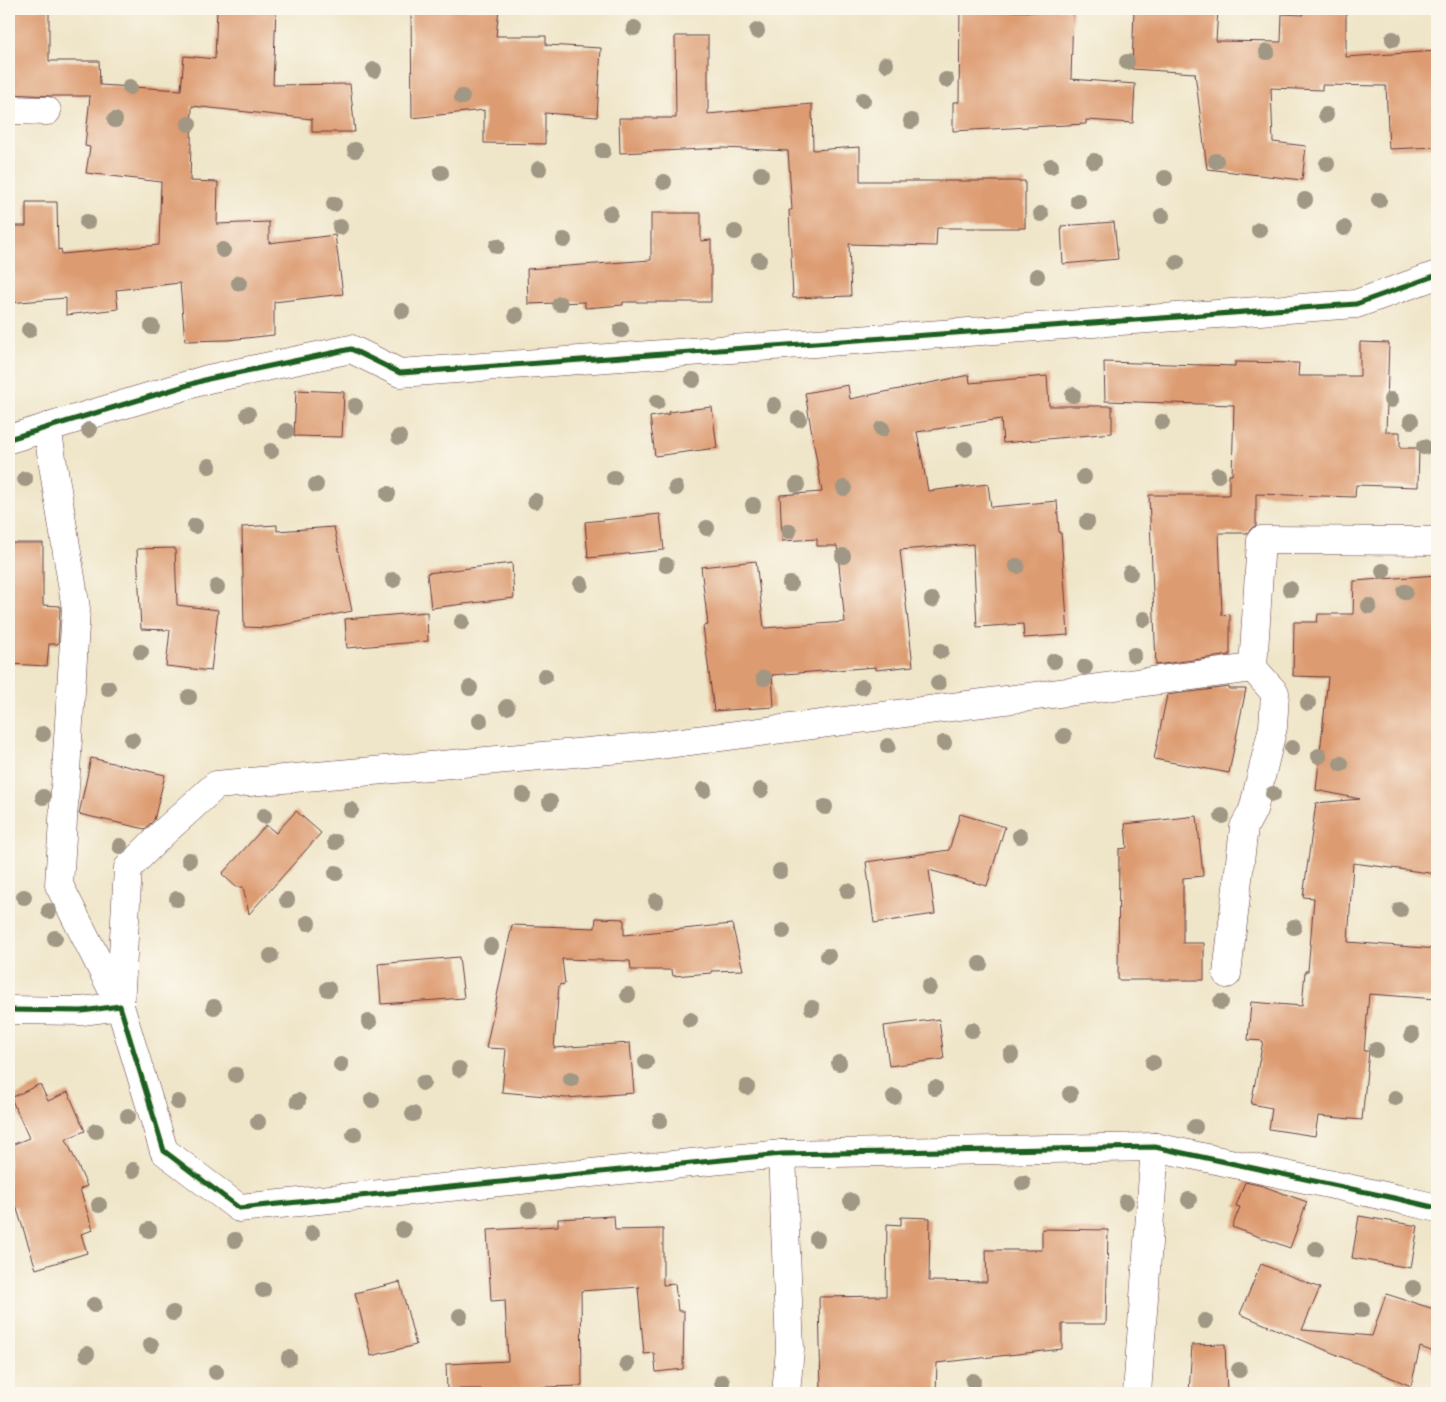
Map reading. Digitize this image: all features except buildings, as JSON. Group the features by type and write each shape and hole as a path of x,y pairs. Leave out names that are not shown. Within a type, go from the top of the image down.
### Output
{"street":[{"path":"9,110 48,111"},
{"path":"9,439 208,378 351,349 400,373 1356,304 1437,275"},
{"path":"47,427 76,609 59,885 120,1006 164,1151 239,1208 782,1154 1155,1147 1437,1208"},
{"path":"1227,974 1244,827 1254,810 1273,727 1275,693 1254,668 1261,540 1437,541"},
{"path":"120,1006 128,868 216,785 643,747 1254,668"},
{"path":"9,1010 82,1011 120,1006"},
{"path":"1137,1393 1155,1147"},
{"path":"782,1154 790,1349 786,1393"}],"cycle path":[{"path":"9,439 208,379 351,349 400,373 1356,304 1437,275"},
{"path":"9,1010 82,1011 120,1006 164,1151 239,1208 782,1154 1155,1147 1437,1208"}]}
